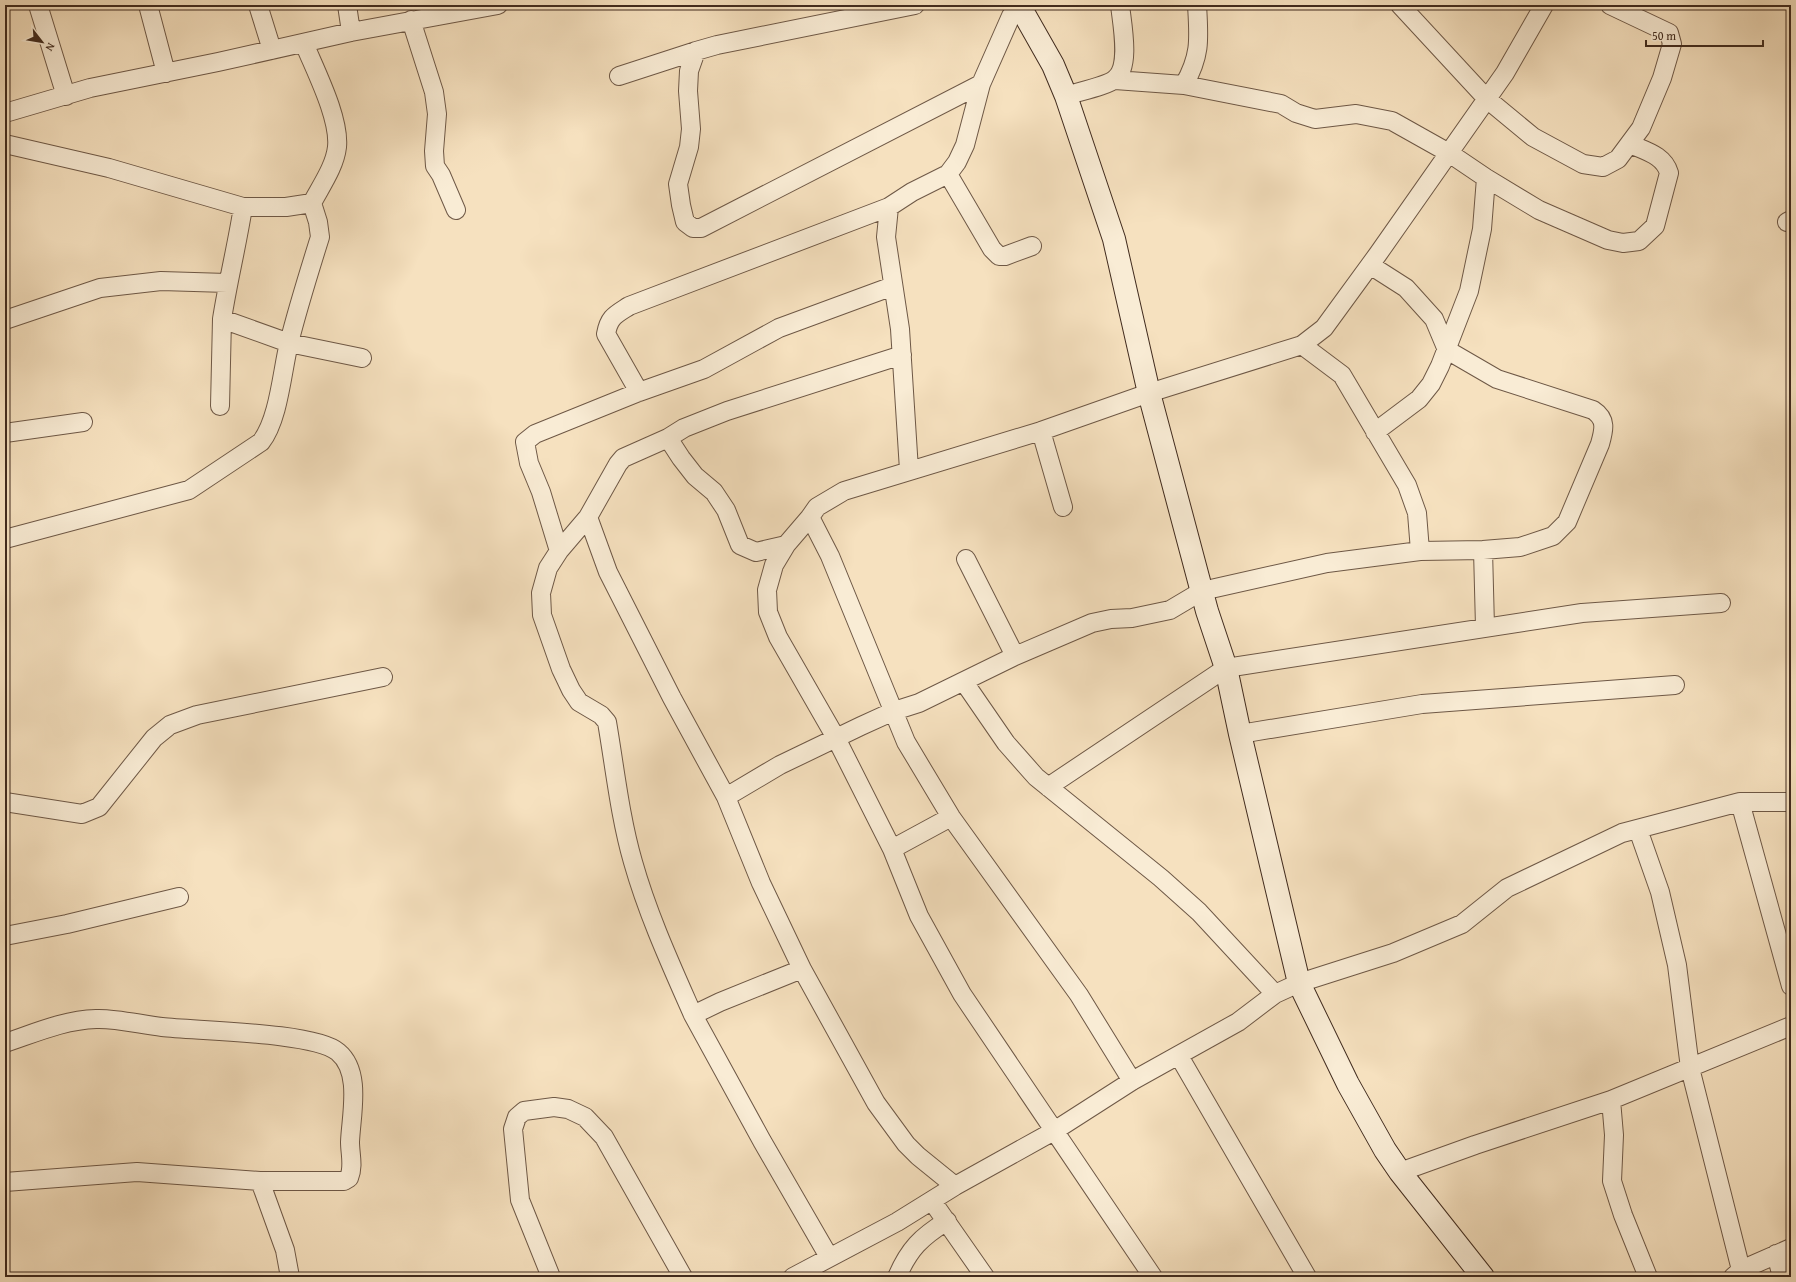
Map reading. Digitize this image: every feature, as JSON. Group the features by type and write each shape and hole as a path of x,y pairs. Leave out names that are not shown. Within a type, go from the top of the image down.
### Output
{"street":[{"path":"38,5 66,96"},
{"path":"148,5 166,73"},
{"path":"258,5 272,50"},
{"path":"348,5 351,32"},
{"path":"5,113 90,88 166,73 351,32 498,5"},
{"path":"619,76 717,45 914,5"},
{"path":"1115,80 1123,71 1124,56 1120,5"},
{"path":"1184,86 1193,69 1198,52 1197,5"},
{"path":"1400,5 1487,99 1533,137 1583,164 1603,167 1618,159 1641,128 1662,78 1672,44 1669,33 1610,5"},
{"path":"1153,1277 962,994 919,916 892,849 836,738 786,652 768,612 767,590 774,565 786,545 817,507 844,491 1040,430 1149,393 1302,345 1324,328 1370,265 1505,73 1544,5"},
{"path":"639,392 606,334 612,317 629,306 889,207 912,192 948,174 957,162 966,145 981,84 1011,16 1019,6 1053,65 1066,96 1114,238 1149,393 1202,591 1226,668 1240,734 1299,982 1348,1084 1385,1150 1400,1172 1483,1277"},
{"path":"411,20 434,92 437,114 434,151 435,166 441,175 456,210"},
{"path":"5,539 189,490 247,452 265,436 279,391 289,343 320,237 318,222 312,203 331,166 337,147 336,124 304,43"},
{"path":"696,51 689,71 688,91 691,130 678,184 685,222 693,228 701,228 981,84"},
{"path":"1066,96 1115,80 1184,86 1281,104 1296,113 1315,119 1356,114 1392,121 1449,153 1538,210 1608,240 1624,244 1639,241 1655,226 1669,173 1667,164 1656,156 1630,144"},
{"path":"5,144 109,168 243,207 286,207 312,203"},
{"path":"948,174 992,249 999,256 1004,256 1032,246"},
{"path":"1375,432 1422,396 1435,376 1447,350 1469,291 1482,229 1486,178"},
{"path":"220,406 222,319 227,283 243,207"},
{"path":"889,207 886,237 900,329 909,470"},
{"path":"726,797 780,765 836,738 894,711 919,703 1015,656 1092,624 1170,610 1202,591 1327,563 1420,551 1483,550 1520,547 1553,536 1560,531 1567,522 1600,444 1604,431 1604,420 1600,414 1593,410 1497,379 1447,350 1434,319 1406,288 1370,265"},
{"path":"5,320 100,288 161,281 227,283"},
{"path":"559,551 541,492 529,463 525,442 535,434 639,392 704,369 779,328 893,286"},
{"path":"222,319 289,343 362,358"},
{"path":"1302,345 1342,375 1407,485 1414,500 1417,513 1420,551"},
{"path":"830,1258 762,1141 693,1015 651,918 633,862 620,802 607,722 601,715 579,702 571,690 542,615 541,593 548,568 559,551 588,517 612,472 623,458 668,438 684,428 727,410 902,355"},
{"path":"5,433 83,422"},
{"path":"1040,430 1063,507"},
{"path":"668,438 695,476 714,492 726,510 740,545 756,552 786,545"},
{"path":"588,517 608,572 672,698 726,797 761,882 802,968 876,1103 906,1144 918,1156 955,1186"},
{"path":"810,517 830,556 906,742 951,817 1079,995 1132,1081"},
{"path":"1483,550 1485,627"},
{"path":"966,559 1015,656"},
{"path":"1048,787 1226,668 1582,613 1721,603"},
{"path":"5,802 82,814 99,807 154,738 170,725 197,715 383,677"},
{"path":"964,682 1006,743 1036,777 1161,878 1193,907 1275,994"},
{"path":"1240,734 1422,704 1675,684"},
{"path":"1740,802 1791,986"},
{"path":"793,1277 897,1222 955,1186 1054,1131 1132,1081 1238,1022 1275,994 1299,982 1393,953 1462,924 1507,888 1609,838 1740,802 1791,802"},
{"path":"892,849 951,817"},
{"path":"1636,830 1640,835 1660,892 1677,965 1690,1068 1736,1274 1784,1251"},
{"path":"5,936 67,924 179,897"},
{"path":"693,1015 720,1002 802,968"},
{"path":"5,1043 60,1024 96,1019 163,1027 295,1038 328,1046 338,1051 346,1060 352,1075 354,1105 350,1142 352,1169 350,1178 344,1181 260,1181 138,1172 5,1182"},
{"path":"1400,1172 1475,1145 1611,1100 1791,1026"},
{"path":"1179,1056 1307,1277"},
{"path":"1611,1100 1614,1135 1612,1181 1623,1215 1648,1277"},
{"path":"551,1277 520,1200 514,1129 517,1117 524,1110 554,1107 568,1109 585,1117 604,1137 683,1277"},
{"path":"260,1181 285,1250 290,1277"},
{"path":"932,1201 985,1277"},
{"path":"897,1277 908,1254 926,1234 947,1221"},
{"path":"1782,1277 1784,1251"}]}
